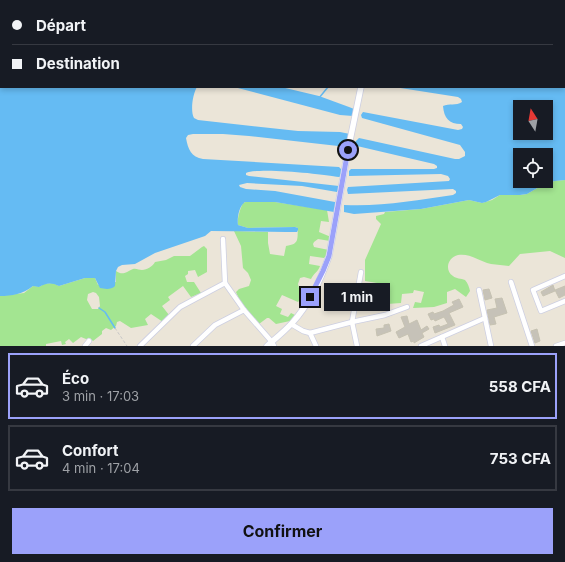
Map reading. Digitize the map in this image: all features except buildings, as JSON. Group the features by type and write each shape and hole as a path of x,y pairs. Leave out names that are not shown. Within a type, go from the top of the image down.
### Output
{"street":[{"path":"223,239 225,283 271,345 292,324 306,305 329,256 361,88"},
{"path":"357,346 352,322 361,272"},
{"path":"565,276 533,290 542,311 565,301"},
{"path":"511,282 532,346"},
{"path":"140,346 180,307 225,283"},
{"path":"479,290 492,346"},
{"path":"292,324 302,331 310,333 385,315 407,306"},
{"path":"193,346 215,325 244,310"},
{"path":"421,346 485,318"},
{"path":"310,333 316,346"},
{"path":"442,337 445,346"},
{"path":"85,346 89,341"},
{"path":"556,346 565,343"}],"path":[{"path":"115,328 127,346"}],"green space":[{"path":"565,180 565,258 550,251 520,254 509,266 487,263 467,255 455,256 448,264 450,273 454,277 465,280 470,291 466,297 455,289 447,292 447,303 434,307 413,308 415,302 421,303 424,292 414,290 413,293 402,294 401,303 387,304 383,284 365,281 365,260 381,224 376,219 376,216 384,214 385,212 421,209 469,200 482,203 492,200 500,195 520,195 527,194 537,188 553,188 553,181"},
{"path":"248,201 275,202 327,210 329,222 321,221 319,232 331,237 330,241 318,239 313,244 314,247 329,250 328,257 324,258 310,256 309,264 320,266 311,279 304,277 300,278 298,284 299,288 306,288 309,290 298,302 282,295 276,306 282,309 280,314 288,317 291,313 295,315 290,321 276,324 267,318 259,324 243,308 236,292 239,289 249,286 251,280 248,273 243,268 241,246 234,231 268,232 270,254 284,256 286,246 294,244 297,240 298,228 295,227 248,228 238,225 238,217 242,205"},
{"path":"204,246 207,249 207,272 198,277 195,270 188,271 188,274 185,276 187,282 194,282 201,293 191,297 183,286 168,297 170,300 162,306 169,315 163,322 151,314 145,319 148,325 131,328 120,321 117,322 116,326 111,330 106,328 102,331 102,334 93,341 90,338 86,339 81,337 73,343 69,339 65,342 66,344 62,345 61,341 46,344 46,346 0,346 0,296 24,293 33,286 53,283 59,286 85,278 95,278 98,285 116,282 116,271 123,273 134,269 146,269 155,262 166,260 174,256 190,256","holes":["93,292 99,297 100,306 98,309 92,309 87,300 88,294"]}],"water":[{"path":"0,88 197,88 193,98 192,111 194,118 198,120 298,131 340,132 350,134 347,147 223,134 188,135 186,138 191,152 203,159 339,167 342,170 342,176 339,177 276,171 253,171 246,173 246,175 249,176 339,186 339,191 337,192 302,186 247,183 239,185 240,187 246,189 275,191 335,202 337,204 334,212 275,202 245,202 241,206 239,212 238,225 248,228 295,227 298,228 297,232 211,231 205,236 155,253 135,264 122,265 118,267 116,271 115,286 112,288 100,288 95,278 85,278 59,286 49,284 39,287 33,286 17,294 0,296"},
{"path":"238,88 285,88 319,96 354,109 353,116 340,115"},
{"path":"400,88 565,88 565,180 553,181 553,148 513,148 513,188 537,188 527,194 500,195 482,203 469,200 421,209 354,214 344,212 344,205 399,203 453,195 456,193 453,189 348,194 347,190 348,187 449,181 450,179 448,176 441,174 349,176 349,171 351,169 437,168 434,164 357,146 355,142 359,138 455,159 465,156 465,152 460,145 362,118 361,115 363,112 458,130 462,129 463,127 461,124 453,123 448,120 443,106 457,104 462,102 458,97"}],"waterway":[{"path":"319,98 327,88"},
{"path":"99,308 105,312 115,328"}],"route":[{"path":"310,297 329,256 348,150"}]}
